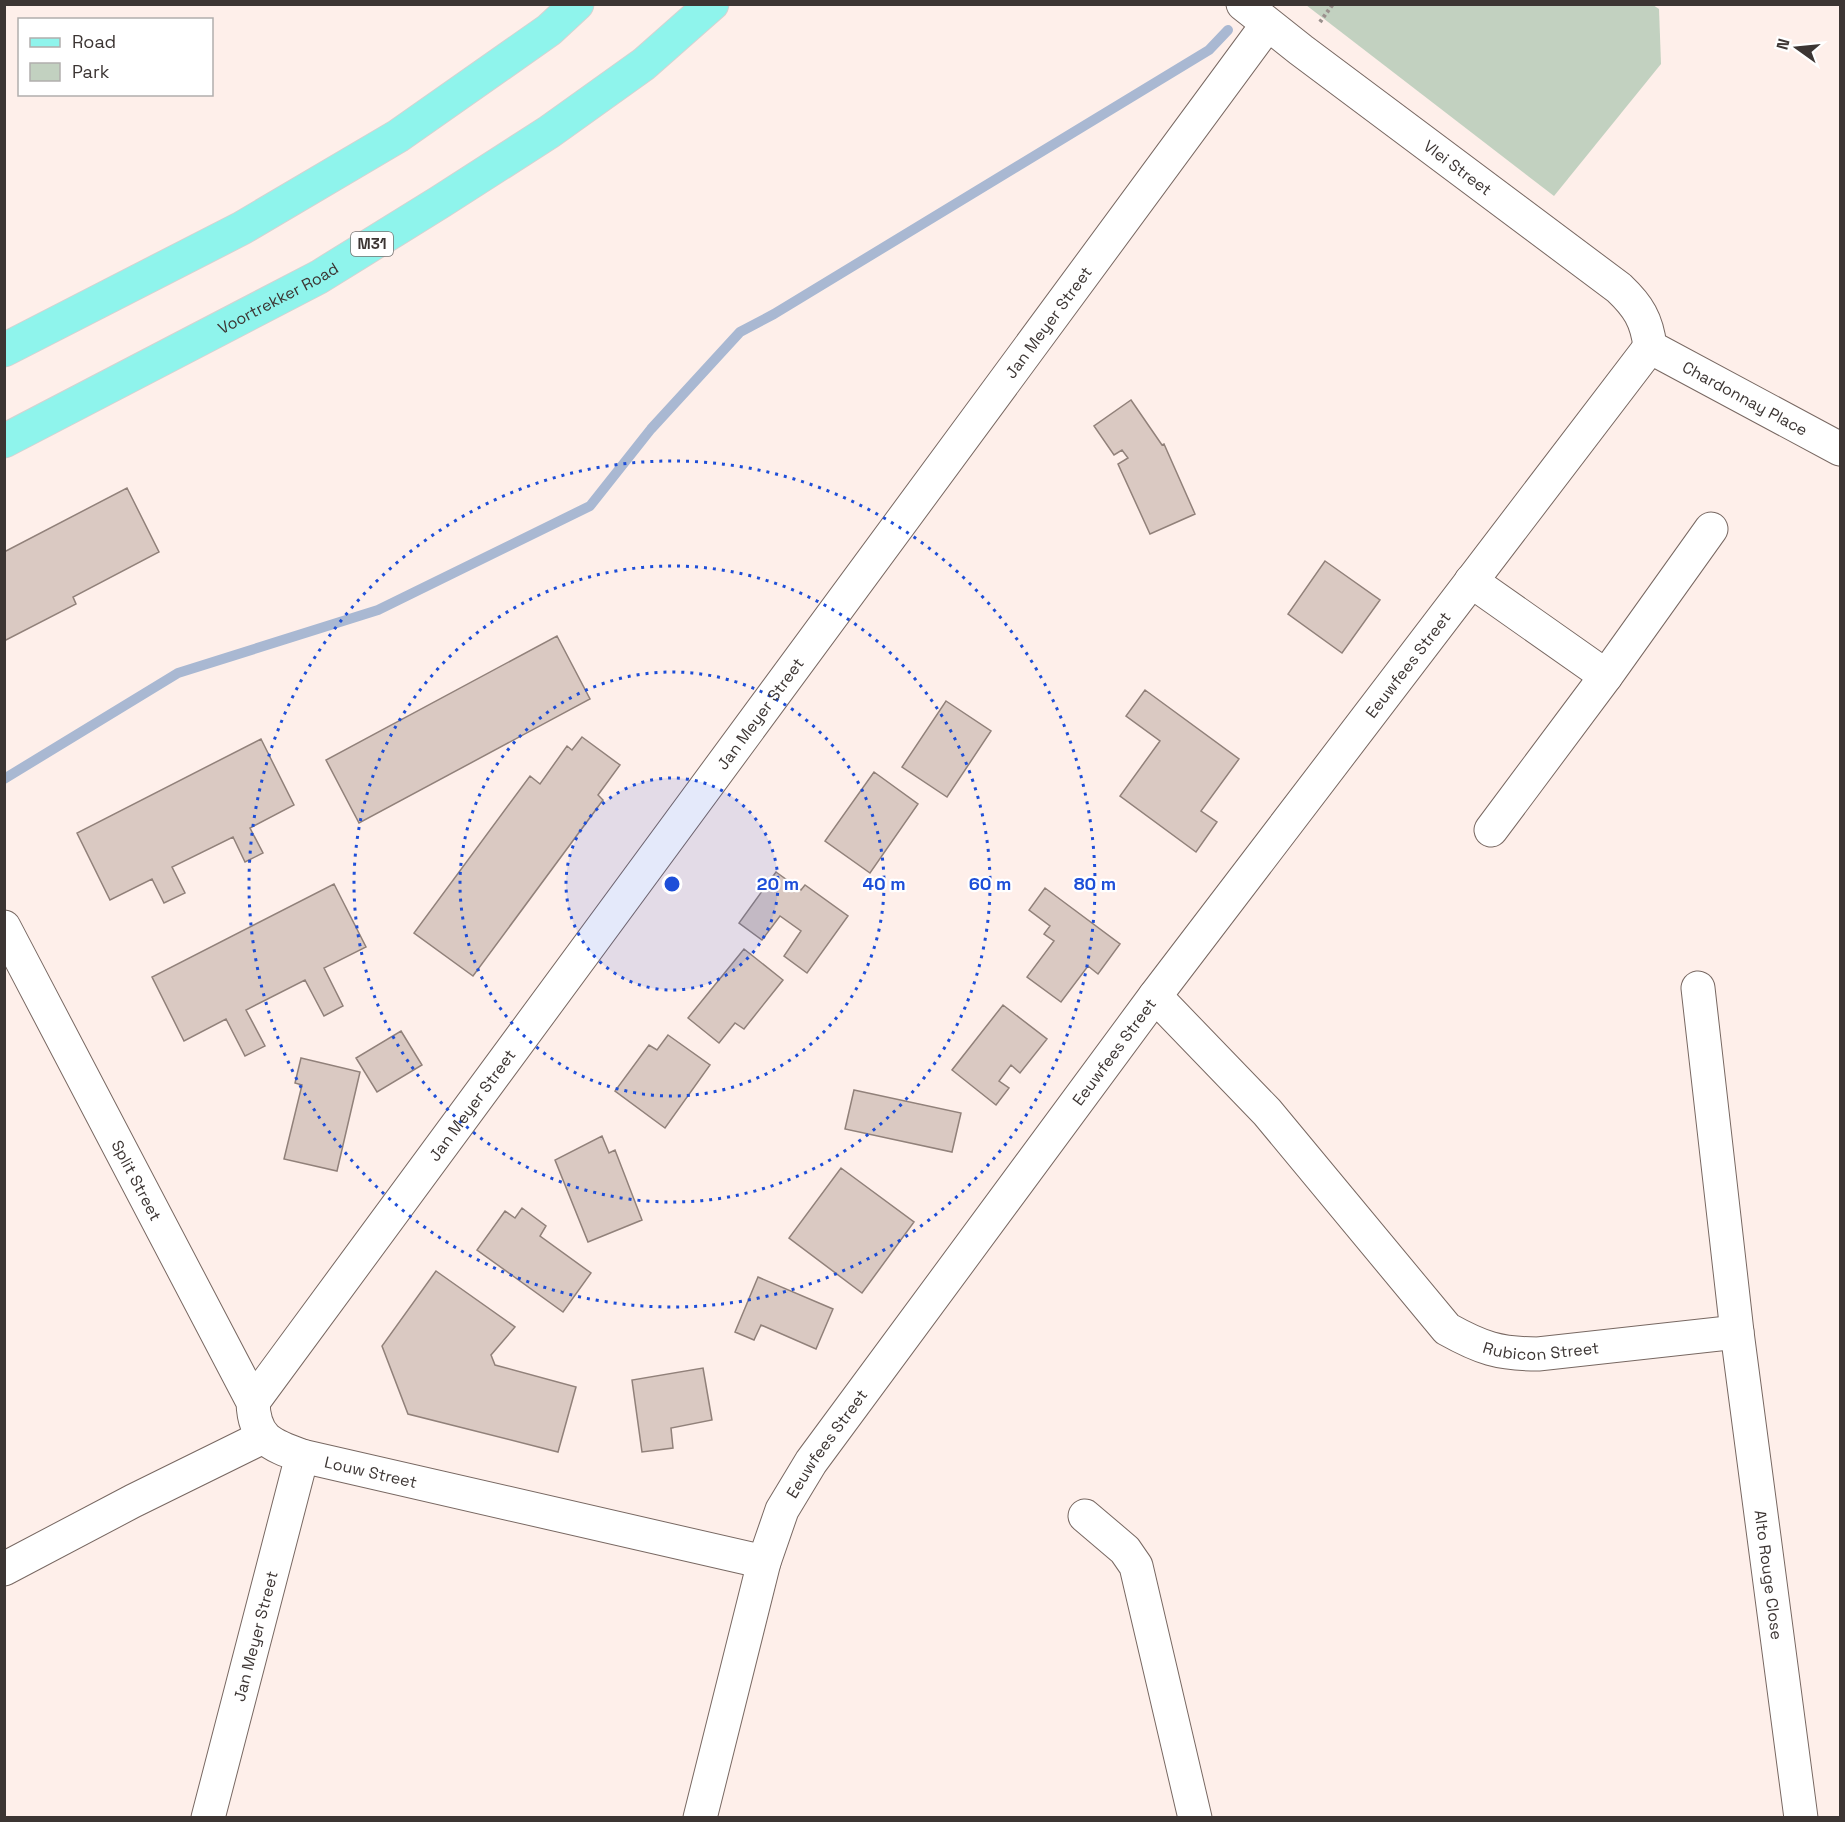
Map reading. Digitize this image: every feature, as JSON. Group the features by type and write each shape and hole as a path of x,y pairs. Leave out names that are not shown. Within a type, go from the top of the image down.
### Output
{"main road":[{"path":"4,350 242,228 398,136 549,30 577,4"},
{"name":"Voortrekker Road","path":"4,441 318,277 440,202 549,132 645,64 712,4"}],"street":[{"name":"Vlei Street","path":"1256,15 1619,288 1639,311 1648,328 1650,347"},
{"name":"Jan Meyer Street","path":"253,1402 1256,15"},
{"name":"Chardonnay Place","path":"1650,347 1840,449"},
{"name":"Eeuwfees Street","path":"700,1818 764,1562 782,1510 811,1462 1155,996 1650,347"},
{"path":"1491,830 1712,529"},
{"path":"1471,581 1606,676"},
{"name":"Split Street","path":"4,927 253,1402 253,1420 263,1437"},
{"path":"1698,988 1737,1332"},
{"name":"Rubicon Street","path":"1155,996 1267,1112 1447,1329 1475,1344 1510,1354 1538,1354 1737,1332"},
{"name":"Alto Rouge Close","path":"1737,1332 1801,1818"},
{"path":"4,1569 133,1501 263,1437"},
{"name":"Louw Street","path":"263,1437 281,1448 302,1456 764,1562"},
{"name":"Jan Meyer Street","path":"208,1818 302,1456"},
{"path":"1085,1516 1125,1550 1136,1566 1195,1818"}],"green space":[{"path":"1306,5 1653,5 1659,9 1661,64 1554,196"}],"building":[{"path":"1131,400 1162,445 1164,444 1195,514 1150,534 1118,464 1128,458 1122,450 1114,455 1094,426"},
{"path":"127,488 159,552 73,597 76,604 4,641 4,552"},
{"path":"1325,561 1380,600 1342,653 1288,614"},
{"path":"557,636 590,699 359,823 326,760"},
{"path":"1145,690 1239,759 1201,811 1217,822 1196,852 1120,796 1160,741 1126,716"},
{"path":"946,701 991,731 947,797 902,767"},
{"path":"582,737 620,765 598,795 603,800 473,976 414,933 530,776 540,784 567,746 572,750"},
{"path":"261,739 294,805 250,828 263,853 245,862 233,837 172,867 185,893 164,903 152,879 110,900 77,833"},
{"path":"874,772 918,804 870,873 825,841"},
{"path":"776,872 801,890 805,885 848,916 807,973 784,956 801,931 780,916 762,940 739,923"},
{"path":"334,884 366,947 324,968 343,1006 324,1016 305,980 246,1010 265,1046 245,1056 226,1019 184,1041 152,977"},
{"path":"1045,888 1120,944 1098,974 1088,966 1061,1002 1027,977 1054,941 1044,934 1050,926 1029,910"},
{"path":"744,949 783,980 744,1029 735,1023 719,1043 688,1018"},
{"path":"1003,1005 1047,1039 1020,1073 1011,1065 999,1081 1009,1088 996,1105 952,1070"},
{"path":"401,1031 422,1065 377,1092 356,1058"},
{"path":"668,1035 710,1065 665,1128 615,1091 649,1045 657,1050"},
{"path":"301,1058 360,1072 337,1171 284,1159 302,1085 295,1083"},
{"path":"854,1090 961,1113 952,1152 845,1129"},
{"path":"602,1136 609,1153 615,1150 642,1220 588,1242 555,1160"},
{"path":"841,1168 914,1222 862,1293 789,1238"},
{"path":"522,1208 546,1226 540,1236 591,1273 563,1312 477,1250 505,1211 515,1218"},
{"path":"436,1271 515,1327 491,1355 495,1365 576,1387 558,1452 408,1414 382,1346"},
{"path":"758,1277 833,1309 816,1349 761,1325 754,1340 735,1332"},
{"path":"703,1368 712,1420 671,1428 673,1448 642,1452 632,1380"}],"waterway":[{"path":"4,779 178,673 378,610 590,506 651,429 740,332 774,314 1209,50 1228,30"}]}
